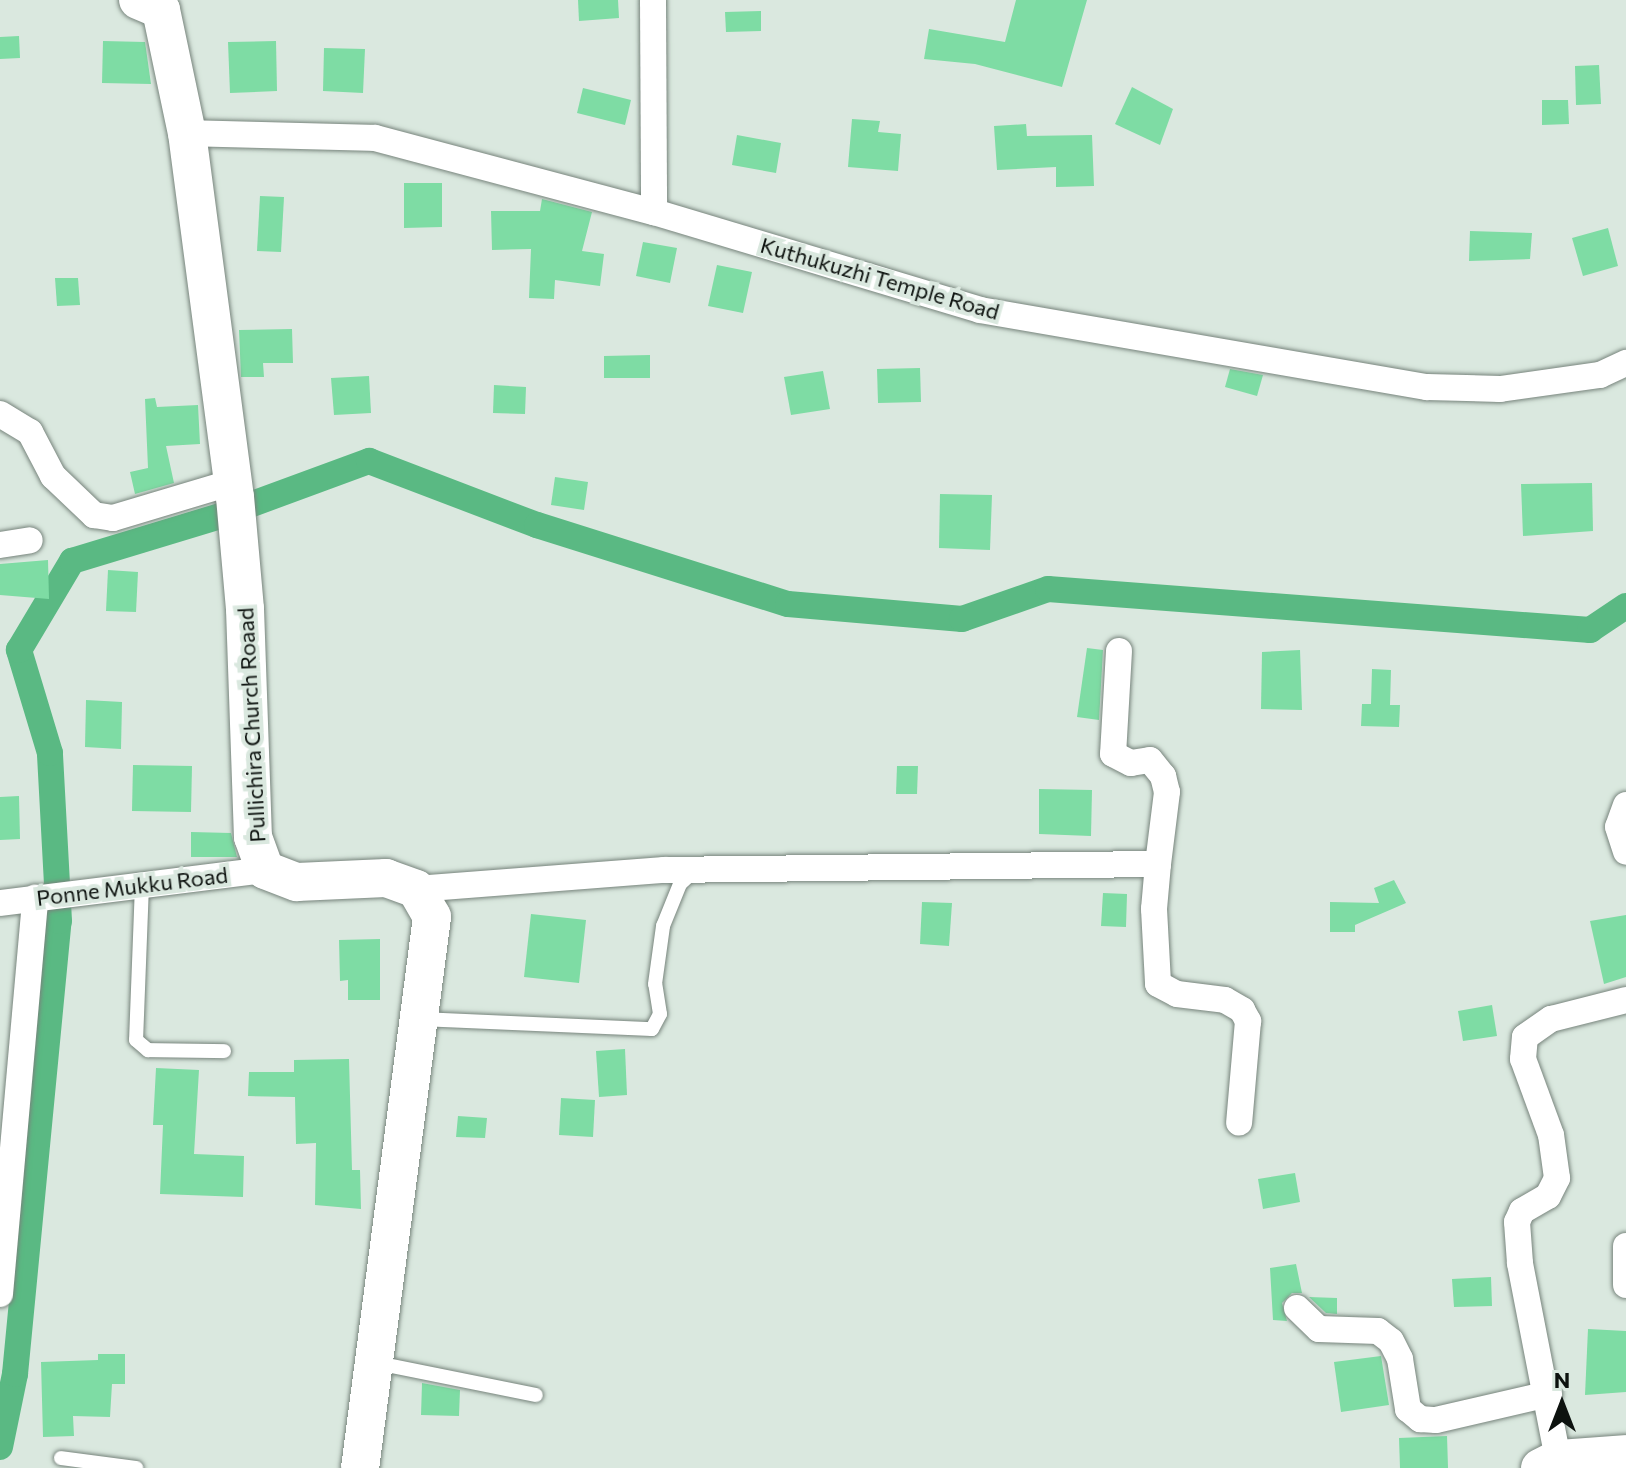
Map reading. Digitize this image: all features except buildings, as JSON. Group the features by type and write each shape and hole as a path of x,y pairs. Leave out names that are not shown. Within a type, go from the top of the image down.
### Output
{"main road":[{"name":"Pullichira Church Roaad","path":"138,0 161,10 187,133 233,482 245,609 253,837 265,870 297,882 386,878 416,889"},
{"path":"360,1468 377,1363 432,917 416,889"},
{"path":"1549,1464 1626,1454"}],"street":[{"path":"653,0 654,212"},
{"name":"Kuthukuzhi Temple Road","path":"187,133 375,138 654,212 980,310 1427,387 1500,389 1600,375 1626,363"},
{"path":"0,414 30,432 53,476 94,515 113,518 233,482"},
{"path":"0,545 30,540"},
{"path":"1119,651 1113,754 1131,763 1150,760 1163,776 1167,792 1154,909 1158,984 1177,994 1225,1000 1242,1010 1248,1021 1239,1123"},
{"path":"1626,805 1618,827 1626,852"},
{"path":"416,889 696,869 1158,864"},
{"name":"Ponne Mukku Road","path":"0,903 265,870"},
{"path":"0,1294 35,898"},
{"path":"1549,1464 1549,1394 1520,1263 1517,1222 1522,1211 1548,1196 1557,1178 1551,1135 1523,1059 1525,1037 1551,1019 1626,1000"},
{"path":"1626,1246 1626,1285"},
{"path":"1297,1308 1319,1329 1378,1331 1391,1341 1400,1359 1408,1409 1420,1419 1436,1420 1549,1394"}],"lane":[{"path":"420,1019 652,1029 660,1014 655,984 663,926 680,884 696,869"},
{"path":"142,885 136,1040 148,1050 224,1051"},
{"path":"377,1363 536,1395"},
{"path":"61,1458 136,1468"}],"waterway":[{"path":"252,504 369,461 537,525 788,604 962,619 1048,589 1590,630 1626,606"},
{"path":"0,1447 15,1374 59,921 50,753 19,650 72,561 220,516"}]}
